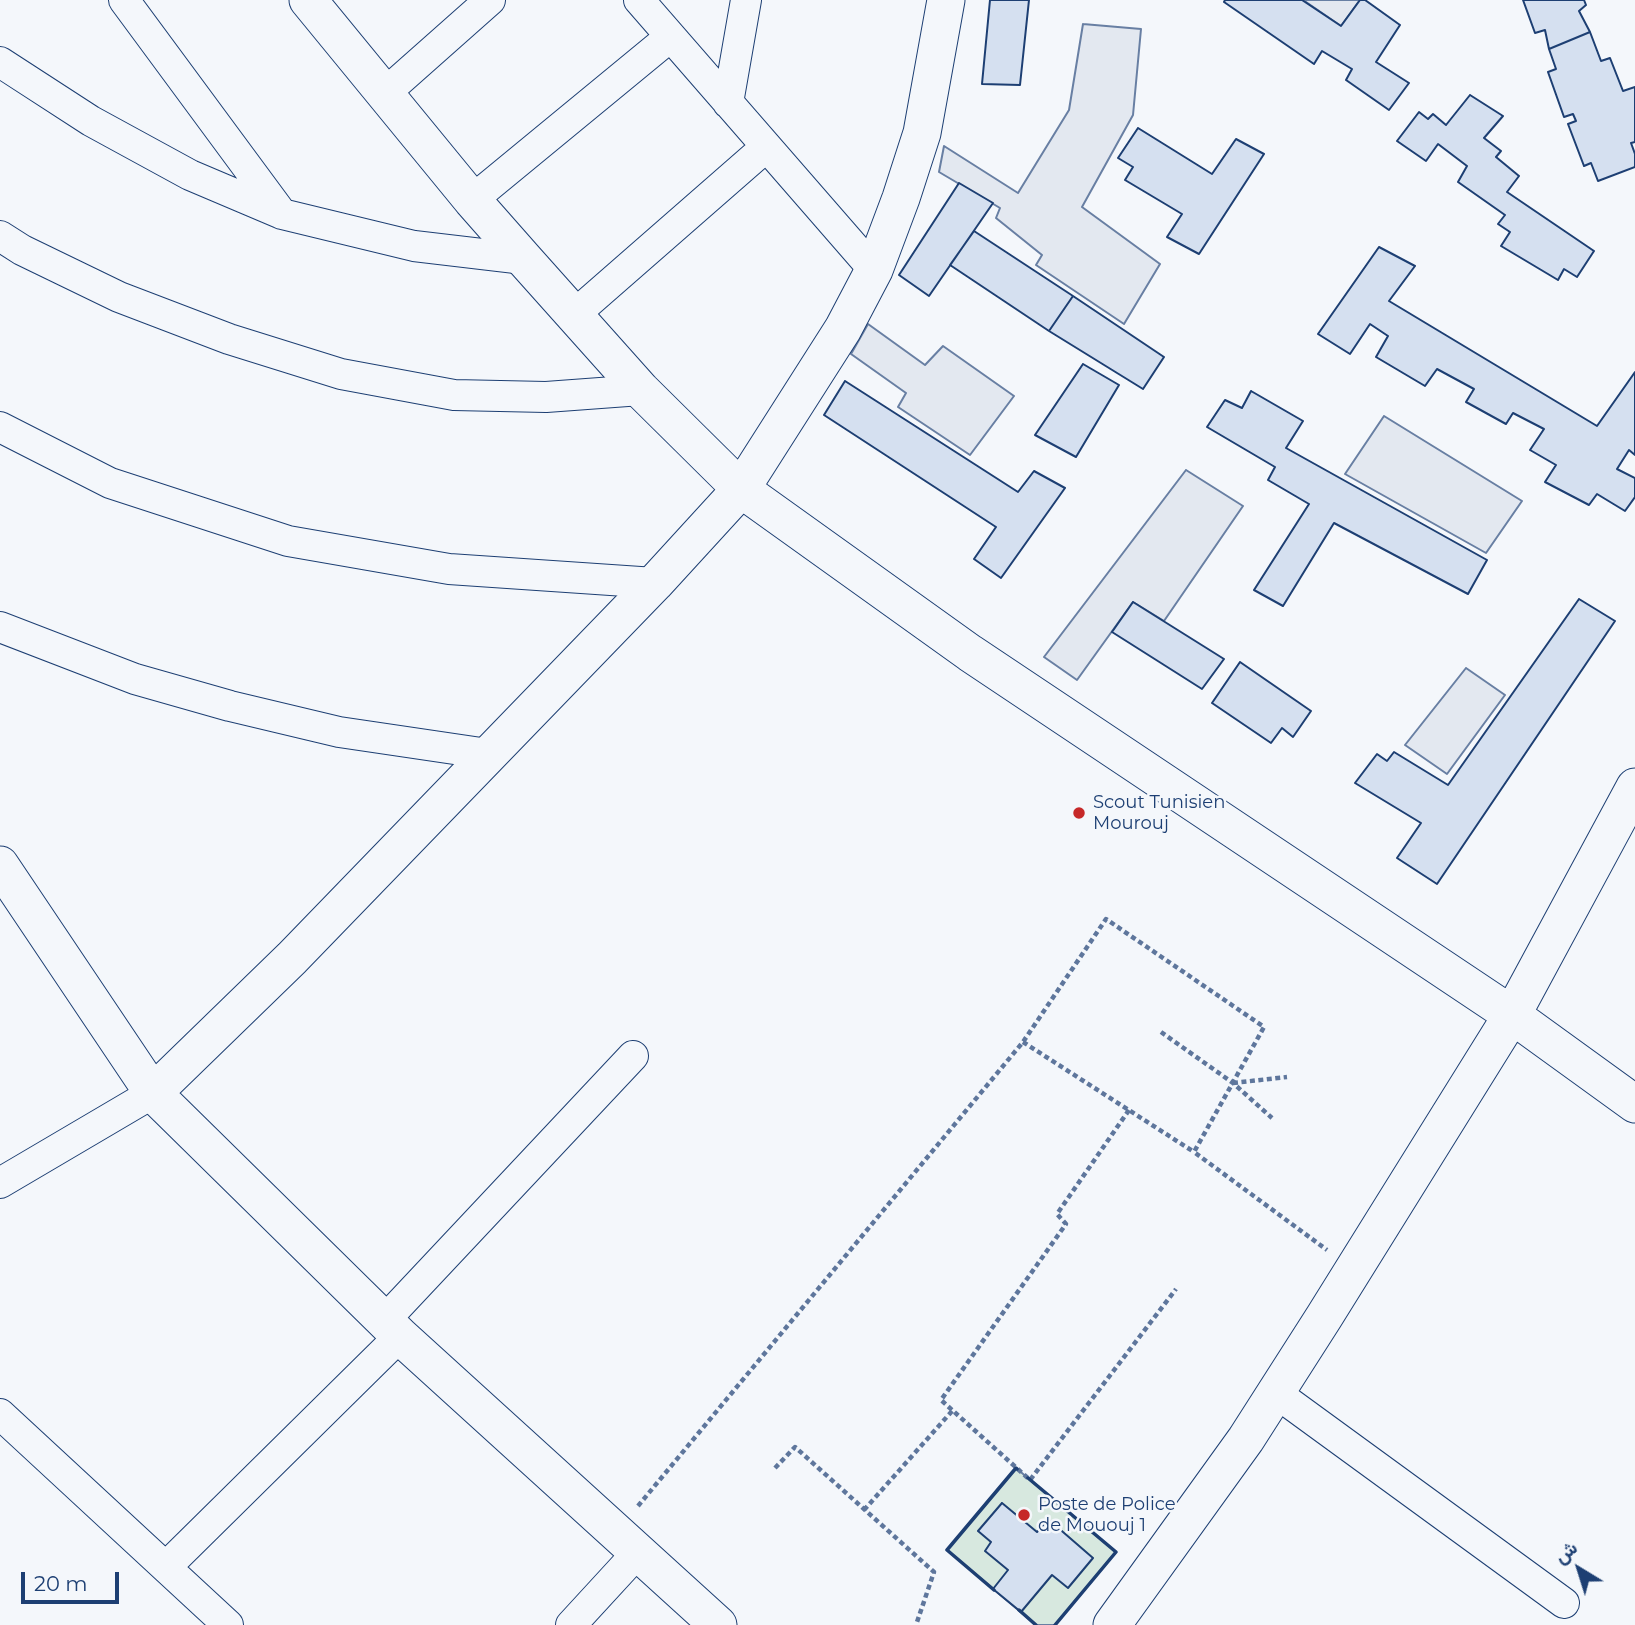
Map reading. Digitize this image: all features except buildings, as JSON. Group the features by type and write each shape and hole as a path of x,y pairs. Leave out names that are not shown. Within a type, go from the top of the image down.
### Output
{"street":[{"path":"124,0 282,214"},
{"path":"308,0 472,200 524,259 641,390 741,489 970,653 1512,1015 1635,1104"},
{"path":"384,94 490,0"},
{"path":"639,0 874,270"},
{"path":"727,103 746,0"},
{"path":"0,1183 153,1093 292,958 655,583 741,489 843,329 874,270 922,133 946,0"},
{"path":"472,200 670,37"},
{"path":"0,62 91,121 190,175 282,214 414,246 524,259"},
{"path":"575,314 766,147"},
{"path":"0,236 22,250 119,298 229,339 341,374 454,395 546,397 641,390"},
{"path":"0,428 110,483 288,541 449,569 655,583"},
{"path":"0,627 135,679 230,706 339,732 488,754"},
{"path":"1112,1625 1246,1438 1354,1269 1512,1015 1635,787"},
{"path":"0,864 153,1093 392,1329 718,1625"},
{"path":"166,1567 392,1329 633,1056"},
{"path":"1276,1393 1563,1603"},
{"path":"0,1414 228,1625"},
{"path":"571,1625 628,1541"}],"path":[{"path":"628,1541 1023,1042 1106,919 1264,1027 1194,1152"},
{"path":"1161,1032 1233,1083 1272,1118"},
{"path":"1023,1042 1194,1152 1354,1269"},
{"path":"1233,1083 1287,1077"},
{"path":"1129,1110 1057,1214 1066,1224 942,1399 1030,1480 1176,1289"},
{"path":"864,1510 953,1410"},
{"path":"775,1468 795,1447 934,1572 916,1625"}],"shaded area":[{"path":"1303,0 1360,0 1341,26"},
{"path":"1083,24 1141,29 1133,115 1082,207 1160,264 1124,324 1036,265 1042,255 996,218 1000,208 939,172 944,146 1018,193 1069,110"},
{"path":"868,324 925,365 943,346 1014,396 970,455 898,407 906,393 851,354"},
{"path":"1384,416 1522,501 1486,553 1345,474"},
{"path":"1186,470 1243,506 1164,621 1133,602 1077,680 1044,657"},
{"path":"1466,668 1505,695 1447,774 1405,745"},
{"name":"Poste de Police de Mououj 1","path":"1016,1468 1116,1552 1055,1625 1036,1625 947,1550"}],"wall":[{"path":"994,1590 947,1550 1017,1469"},
{"path":"1028,1478 1116,1552 1055,1625"},
{"path":"1019,1610 1036,1625"}],"place":[{"name":"Scout Tunisien Mourouj","path":"1079,813"},
{"name":"Poste de Police de Mououj 1","path":"1024,1515"}]}
